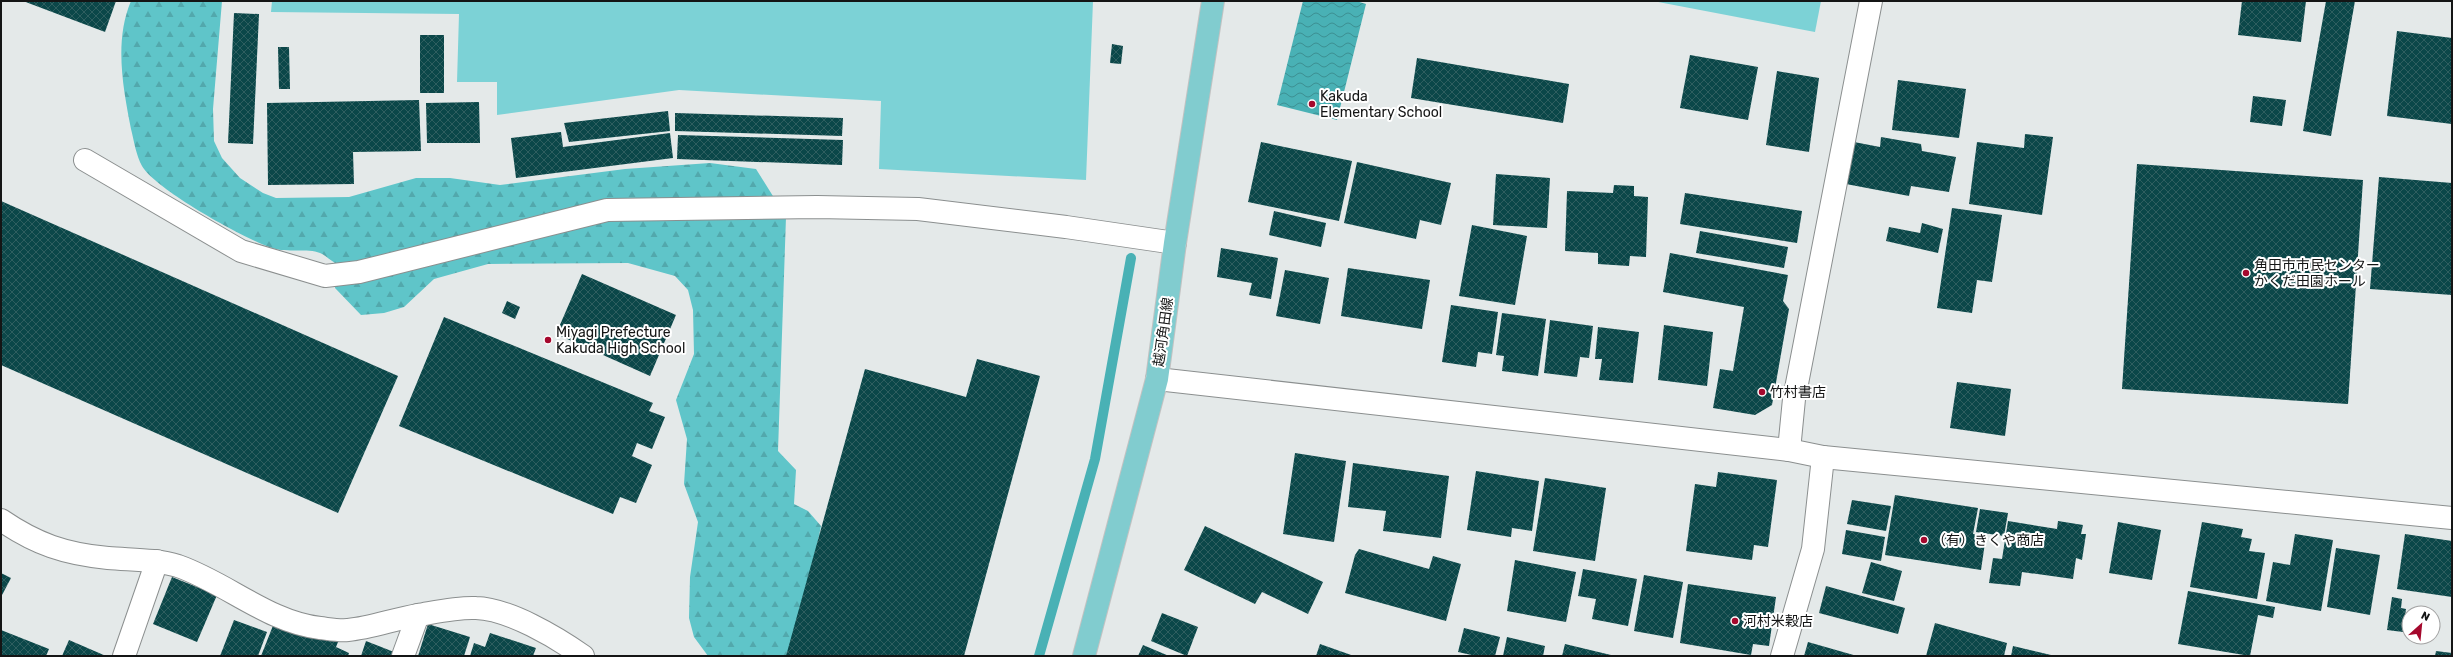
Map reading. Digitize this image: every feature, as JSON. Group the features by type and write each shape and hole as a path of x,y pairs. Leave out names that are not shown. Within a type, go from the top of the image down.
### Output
{"main road":[{"name":"越河角田線","path":"1084,656 1157,379 1175,243 1213,1"}],"street":[{"path":"1789,450 1796,392 1871,1"},
{"path":"85,160 241,252 325,276 359,272 607,210 817,207 918,209 1066,227 1175,243"},
{"path":"1157,379 1789,450 1823,457 2452,518"},
{"path":"1782,656 1813,549 1823,457"},
{"path":"1,520 30,539 74,554 157,561 198,574 243,600 284,618 318,628 348,630 418,615 477,608 511,617 547,633 583,656"},
{"path":"124,656 157,561"},
{"path":"403,656 418,615"}],"green space":[{"path":"131,1 222,1 213,109 214,141 222,158 240,178 263,193 276,198 349,197 416,178 450,178 500,185 625,169 710,163 756,169 786,217 778,451 796,470 794,504 808,511 821,526 794,656 708,656 694,637 689,618 690,577 698,522 684,484 687,439 676,400 694,354 693,310 688,290 675,276 628,263 488,264 434,279 404,307 384,313 361,315 335,288 335,263 326,256 315,252 272,248 242,235 202,213 164,188 150,176 142,166 131,129 123,81 121,48 126,16"}],"shaded area":[{"path":"272,1 1093,1 1086,180 879,169 881,101 679,90 497,115 497,82 457,82 459,14 271,12"},
{"path":"1653,1 1821,1 1815,32"}],"water":[{"path":"1303,1 1356,1 1366,4 1337,120 1277,105"}],"building":[{"path":"23,1 116,1 105,32"},
{"path":"2242,1 2306,1 2301,42 2238,35"},
{"path":"2326,1 2355,1 2331,136 2303,131"},
{"path":"234,13 259,14 253,144 228,143"},
{"path":"2397,31 2452,38 2452,124 2387,116"},
{"path":"420,35 444,35 444,93 420,93"},
{"path":"1112,44 1123,46 1121,64 1110,63"},
{"path":"278,47 289,47 290,89 279,89"},
{"path":"1690,55 1758,67 1748,120 1680,108"},
{"path":"1417,58 1569,84 1563,123 1411,98"},
{"path":"1777,71 1819,78 1809,152 1766,145"},
{"path":"1898,80 1966,89 1959,138 1892,130"},
{"path":"2253,96 2286,100 2282,126 2250,122"},
{"path":"419,100 421,151 353,152 354,184 268,185 267,103"},
{"path":"479,102 480,143 427,143 426,103"},
{"path":"668,111 670,131 569,142 564,123"},
{"path":"675,113 843,118 842,136 675,131"},
{"path":"561,132 563,147 670,133 673,158 516,178 511,138"},
{"path":"2025,134 2053,137 2042,215 1969,204 1977,142 2024,148"},
{"path":"678,135 843,140 842,165 677,159"},
{"path":"1881,137 1921,144 1922,151 1956,157 1949,192 1911,186 1909,196 1846,184 1854,142 1880,147"},
{"path":"1261,142 1352,161 1339,221 1248,202"},
{"path":"1357,162 1451,183 1441,225 1420,220 1416,239 1344,223"},
{"path":"2137,164 2363,180 2348,404 2122,389"},
{"path":"1496,174 1550,178 1547,228 1493,225"},
{"path":"2379,177 2452,183 2452,295 2370,289"},
{"path":"1614,185 1634,186 1634,196 1648,197 1646,257 1630,256 1629,266 1598,264 1598,253 1565,251 1567,191 1613,193"},
{"path":"1685,193 1802,211 1797,243 1680,224"},
{"path":"1,201 398,376 338,513 1,365"},
{"path":"1952,208 2002,215 1992,282 1977,280 1972,313 1937,308"},
{"path":"1274,211 1326,223 1321,247 1269,235"},
{"path":"1922,223 1943,229 1938,253 1886,241 1889,227 1920,233"},
{"path":"1472,225 1527,236 1515,305 1459,296"},
{"path":"1700,231 1788,247 1784,268 1696,253"},
{"path":"1221,248 1278,258 1271,299 1249,295 1252,283 1217,277"},
{"path":"1670,253 1788,275 1783,301 1789,309 1772,405 1755,415 1713,408 1720,369 1733,371 1744,307 1663,292"},
{"path":"1348,268 1430,280 1422,329 1341,316"},
{"path":"1285,270 1329,278 1320,324 1276,316"},
{"path":"582,274 676,315 650,376 556,334"},
{"path":"507,301 520,307 515,319 502,313"},
{"path":"1451,305 1498,312 1492,354 1478,352 1476,367 1442,362"},
{"path":"1502,313 1546,319 1538,376 1502,371 1504,356 1496,355"},
{"path":"444,317 653,403 649,411 665,417 652,449 637,443 632,456 652,465 636,503 620,497 613,514 399,426"},
{"path":"1550,320 1593,326 1589,358 1580,357 1577,377 1544,373"},
{"path":"1664,325 1713,332 1707,386 1658,380"},
{"path":"1598,327 1639,332 1633,383 1599,380 1602,359 1595,359"},
{"path":"977,359 1040,376 964,656 786,656 865,369 966,397"},
{"path":"1957,382 2011,389 2005,436 1950,428"},
{"path":"1295,453 1346,461 1334,542 1283,534"},
{"path":"1353,463 1449,476 1441,538 1383,531 1386,511 1348,507"},
{"path":"1476,471 1539,481 1532,531 1512,528 1511,537 1467,530"},
{"path":"1718,472 1777,480 1768,547 1754,545 1752,560 1686,551 1695,484 1716,487"},
{"path":"1545,478 1606,488 1595,561 1533,551"},
{"path":"1895,495 1978,508 1973,534 1986,536 1981,570 1885,555"},
{"path":"1852,500 1891,506 1886,531 1847,524"},
{"path":"1980,509 2008,513 2004,536 1976,532"},
{"path":"2008,521 2057,529 2058,521 2083,525 2081,534 2086,534 2082,560 2076,558 2073,579 2022,572 2020,586 1989,583 1993,558 2002,559"},
{"path":"2118,522 2161,530 2152,580 2109,573"},
{"path":"2202,522 2243,529 2241,537 2252,539 2249,551 2265,553 2257,599 2190,587"},
{"path":"1205,526 1323,582 1308,614 1262,592 1255,604 1184,570"},
{"path":"1846,530 1885,537 1881,561 1842,554"},
{"path":"2295,534 2333,540 2321,611 2266,601 2273,562 2290,565"},
{"path":"2405,534 2452,541 2452,597 2397,589"},
{"path":"2336,548 2380,555 2370,615 2327,607"},
{"path":"1359,549 1429,569 1433,556 1461,564 1446,621 1345,593 1355,555"},
{"path":"1515,560 1576,572 1566,622 1507,611"},
{"path":"1871,562 1902,571 1894,601 1862,593"},
{"path":"1583,569 1637,579 1628,626 1592,619 1596,599 1578,596"},
{"path":"1,573 11,578 1,597"},
{"path":"1644,575 1683,582 1673,638 1634,631"},
{"path":"172,577 217,595 197,642 153,624"},
{"path":"1688,584 1776,597 1769,646 1753,644 1751,655 1680,643"},
{"path":"1826,586 1905,608 1898,634 1819,613"},
{"path":"2188,591 2275,607 2273,618 2258,615 2250,656 2178,644"},
{"path":"2392,597 2402,599 2401,632 2387,630"},
{"path":"1162,613 1198,627 1187,656 1151,641"},
{"path":"276,618 299,634 309,637 311,632 338,642 336,647 349,653 348,656 261,656"},
{"path":"234,620 267,632 258,656 220,656"},
{"path":"1935,623 2007,643 2004,656 1926,656"},
{"path":"428,624 470,637 464,656 418,656"},
{"path":"1464,628 1500,637 1495,656 1476,656 1458,652"},
{"path":"1,630 49,649 46,656 1,656"},
{"path":"490,633 536,648 533,656 470,656 474,643 485,647"},
{"path":"1507,637 1545,646 1543,656 1503,656"},
{"path":"69,640 106,656 62,656"},
{"path":"366,641 394,652 392,656 361,656"},
{"path":"1808,642 1857,656 1804,656"},
{"path":"1320,644 1354,656 1316,656"},
{"path":"1565,644 1611,655 1611,656 1562,656"},
{"path":"1143,645 1169,656 1138,656"},
{"path":"2013,646 2051,655 2051,656 2011,656"},
{"path":"2436,651 2452,653 2452,656 2435,656"}],"waterway":[{"path":"1039,656 1095,459 1131,258"}],"place":[{"name":"Kakuda Elementary School","path":"1312,104"},
{"name":"角田市市民センター かくだ田園ホール","path":"2246,273"},
{"name":"Miyagi Prefecture Kakuda High School","path":"548,340"},
{"name":"竹村書店","path":"1762,392"},
{"name":"（有）きくや商店","path":"1924,540"},
{"name":"河村米穀店","path":"1735,621"}]}
